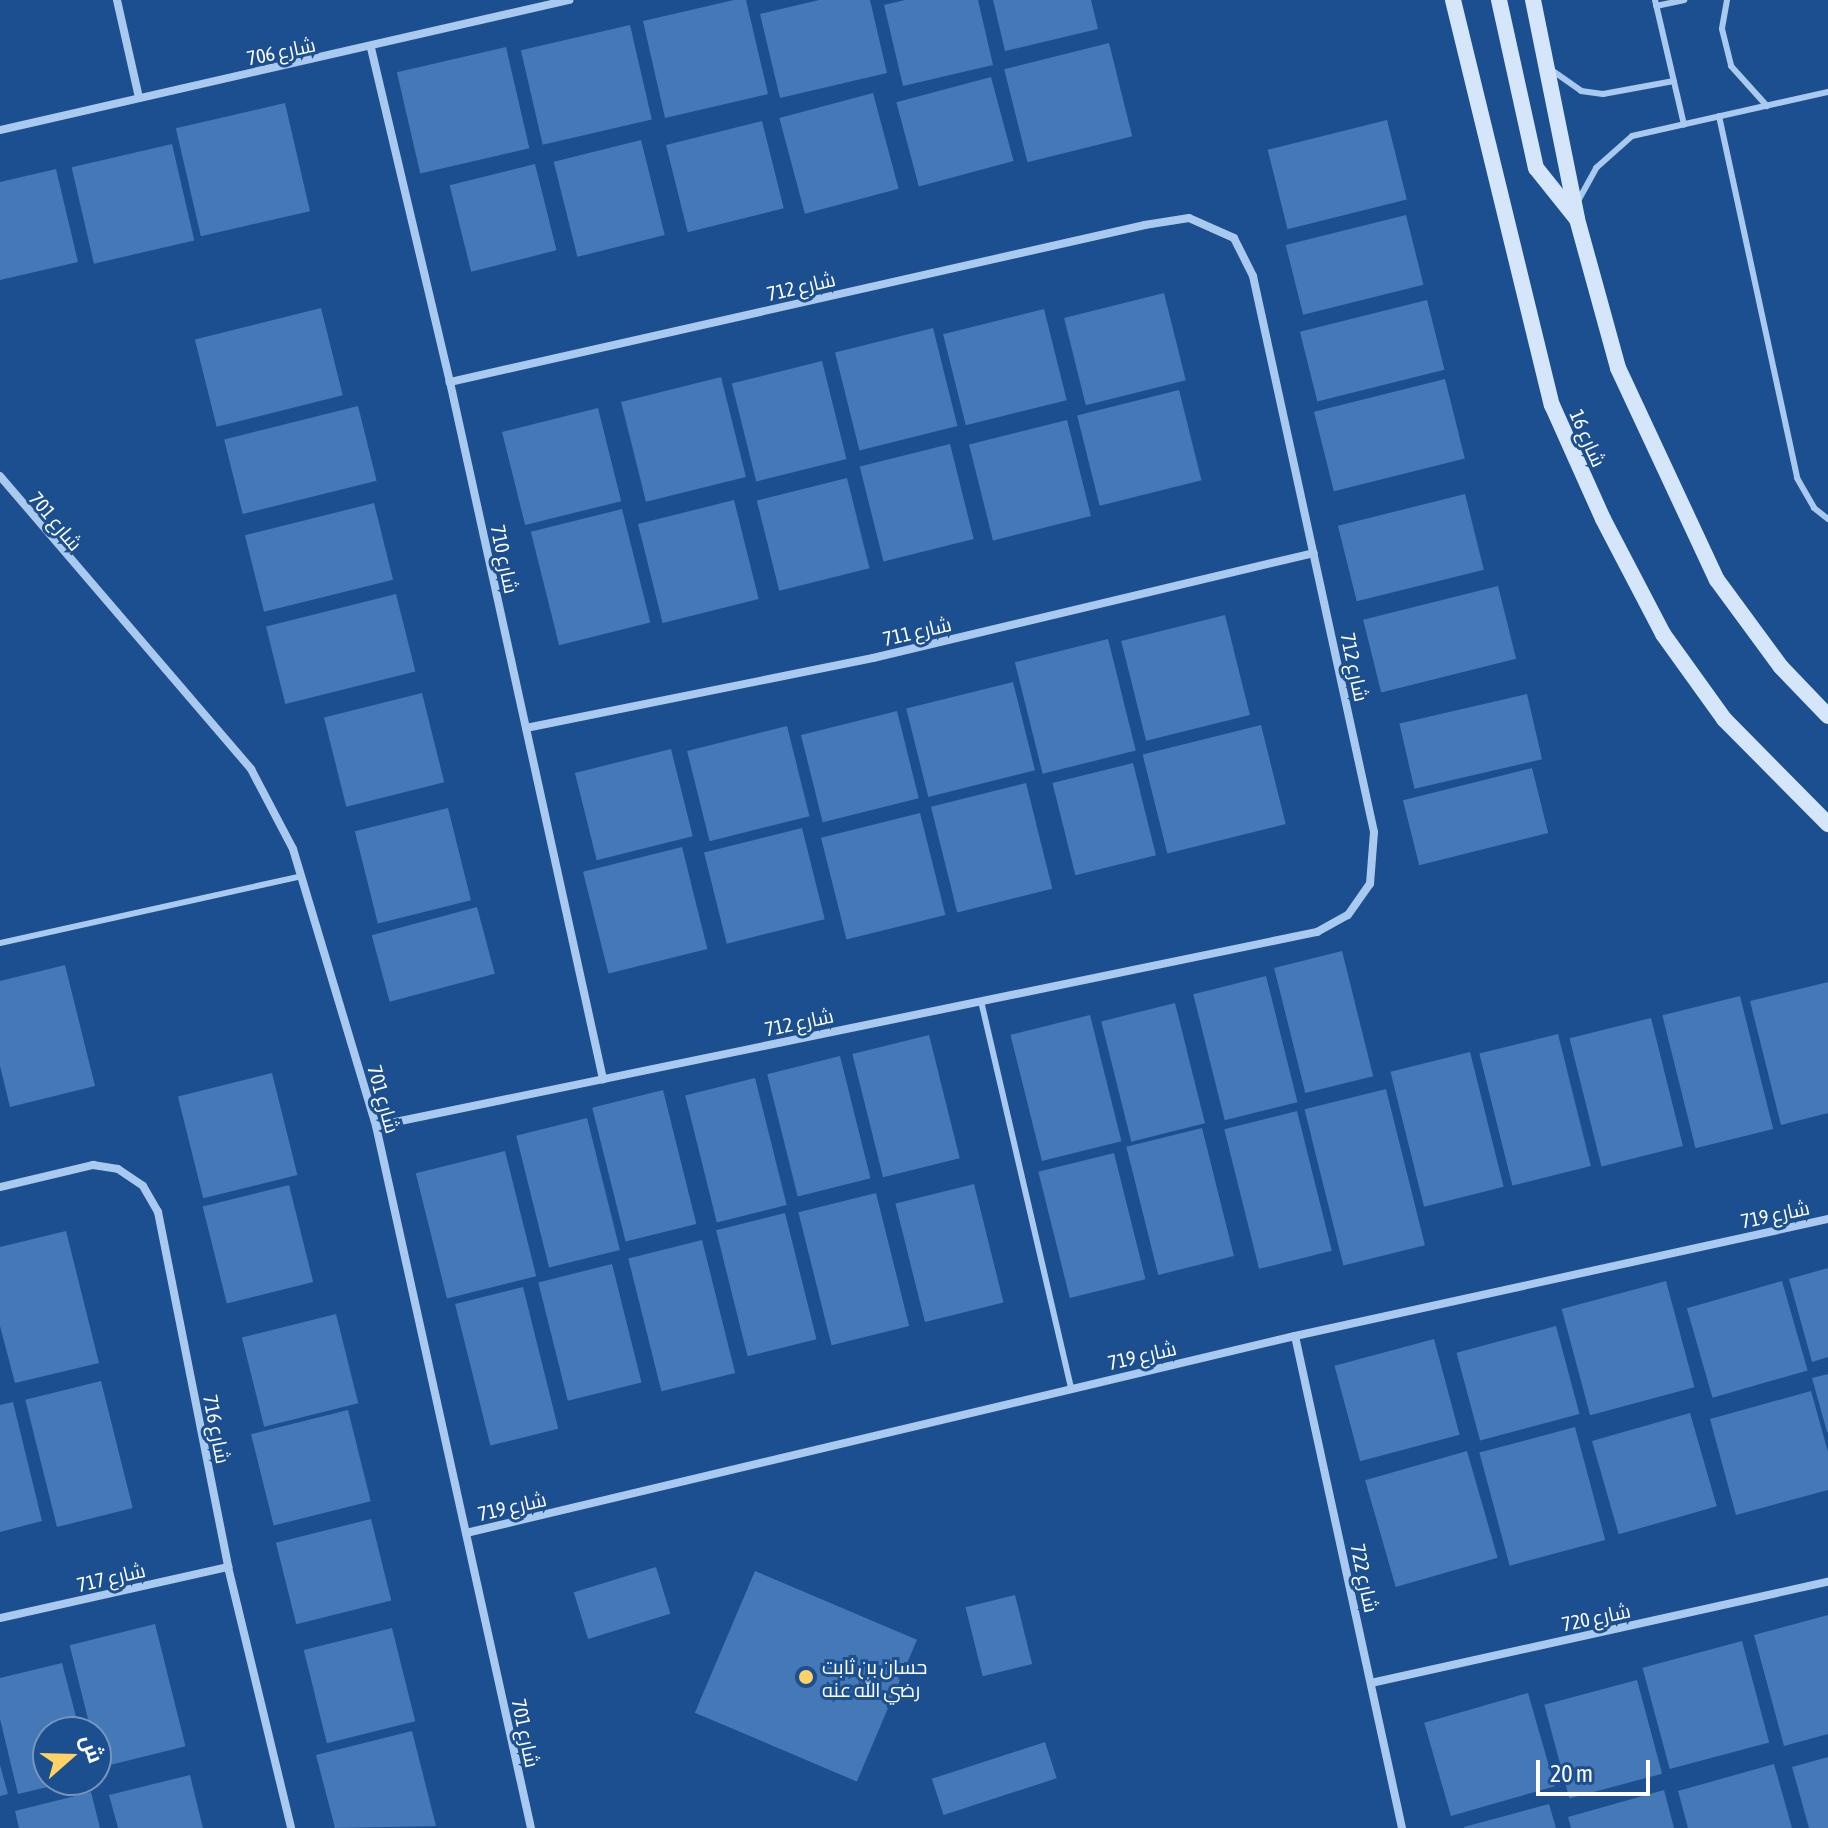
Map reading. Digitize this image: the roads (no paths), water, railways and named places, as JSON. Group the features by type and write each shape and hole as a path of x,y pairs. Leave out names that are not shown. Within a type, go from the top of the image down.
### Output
{"street":[{"path":"117,0 139,98"},
{"name":"شارع 706","path":"0,130 371,48 529,4 569,0"},
{"name":"شارع 16","path":"1453,0 1552,405 1603,519 1663,634 1724,719 1828,824"},
{"path":"1499,0 1536,168 1576,213"},
{"path":"1533,0 1576,213 1618,368 1717,580 1781,667 1828,716"},
{"name":"شارع 710","path":"371,48 450,382 603,1079"},
{"name":"شارع 712","path":"376,1126 1317,932 1348,915 1370,884 1374,832 1253,276 1234,238 1189,218 450,382"},
{"name":"شارع 701","path":"0,476 251,769 278,811 301,876 376,1126 531,1828"},
{"name":"شارع 711","path":"526,728 873,658 1314,553"},
{"name":"شارع 716","path":"0,1187 93,1165 118,1169 143,1186 158,1212 228,1567 291,1828"},
{"name":"شارع 719","path":"466,1533 1295,1336 1828,1219"},
{"name":"شارع 722","path":"1295,1336 1402,1828"},
{"name":"شارع 717","path":"0,1618 228,1567"},
{"name":"شارع 720","path":"1371,1683 1828,1582"}],"lane":[{"path":"1684,0 1656,3 1684,125"},
{"path":"1727,0 1722,29 1731,66 1767,106"},
{"path":"1546,66 1567,84 1603,94 1674,81"},
{"path":"1576,213 1612,149 1632,136 1828,92"},
{"path":"1719,116 1797,478 1814,508 1828,519"},
{"path":"0,943 301,876"},
{"path":"981,1001 1071,1389"}],"place":[{"name":"حسان بن ثابت رضي الله عنه","path":"806,1677"}]}
